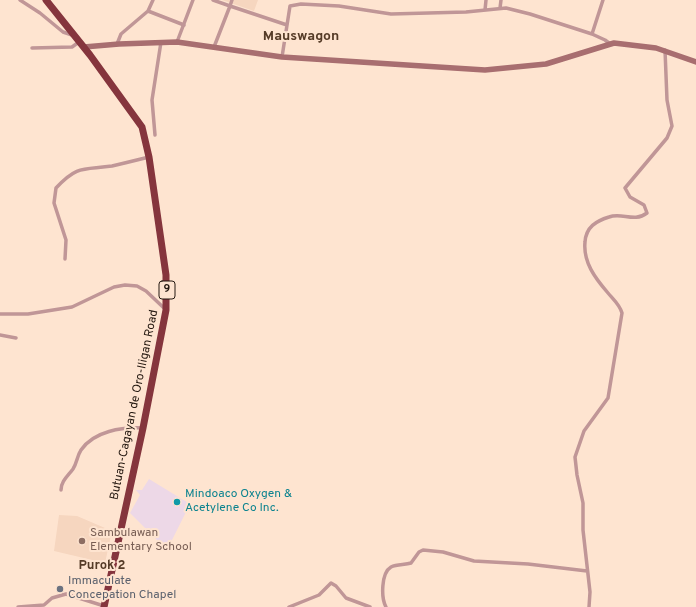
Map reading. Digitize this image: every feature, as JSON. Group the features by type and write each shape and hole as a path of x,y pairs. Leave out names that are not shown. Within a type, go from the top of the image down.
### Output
{"highway":[{"name":"Butuan-Cagayan de Oro-Iligan Road","path":"46,0 82,45 139,122 145,138 149,157 166,275 166,310 143,428 104,606"}],"street":[{"path":"20,0 40,13 63,32 74,35"},
{"path":"117,44 121,34 148,11 153,0"},
{"path":"177,42 193,0"},
{"path":"213,0 287,25"},
{"path":"214,47 232,0"},
{"path":"282,57 291,0"},
{"path":"485,10 486,0"},
{"path":"500,8 501,0"},
{"path":"592,34 603,0"},
{"path":"290,6 301,4 339,6 391,14 500,8 530,14 592,34 606,40 609,43"},
{"path":"148,11 184,25"},
{"path":"154,136 152,100 161,42"},
{"path":"32,48 177,42 282,57 493,69 546,64 609,43 625,43 646,45 665,50 696,62"},
{"path":"589,607 590,592 583,530 583,504 577,475 576,452 584,431 608,398 622,312 589,266 585,248 586,236 592,225 609,217 620,216 638,218 647,213 644,205 630,197 625,188 672,130 672,122 667,100 665,50"},
{"path":"65,259 66,240 54,204 56,188 72,174 85,167 111,166 149,157"},
{"path":"0,314 37,313 72,307 114,287 126,285 137,286 146,291 166,310"},
{"path":"0,335 16,338"},
{"path":"61,490 63,482 75,467 80,450 86,443 92,439 118,429 143,428"},
{"path":"386,607 383,600 383,590 388,571 392,566 411,563 419,552 423,550 443,552 474,561 528,564 587,571"},
{"path":"289,607 320,595 332,583 346,598 370,607"},
{"path":"18,607 44,606 52,598 66,594 104,606"}],"shaded area":[{"path":"222,0 258,0 254,11"},
{"path":"149,479 190,504 167,550 130,513 140,495 136,490 142,490"},
{"name":"Sambulawan Elementary School","path":"59,515 77,516 112,531 105,563 54,551"}],"place":[{"name":"Mindoaco Oxygen & Acetylene Co Inc.","path":"177,502"},
{"name":"Sambulawan Elementary School","path":"82,541"},
{"name":"Immaculate Concepation Chapel","path":"60,589"}],"district":[{"name":"Mauswagon","path":"301,37"},
{"name":"Purok 2","path":"102,566"}]}
